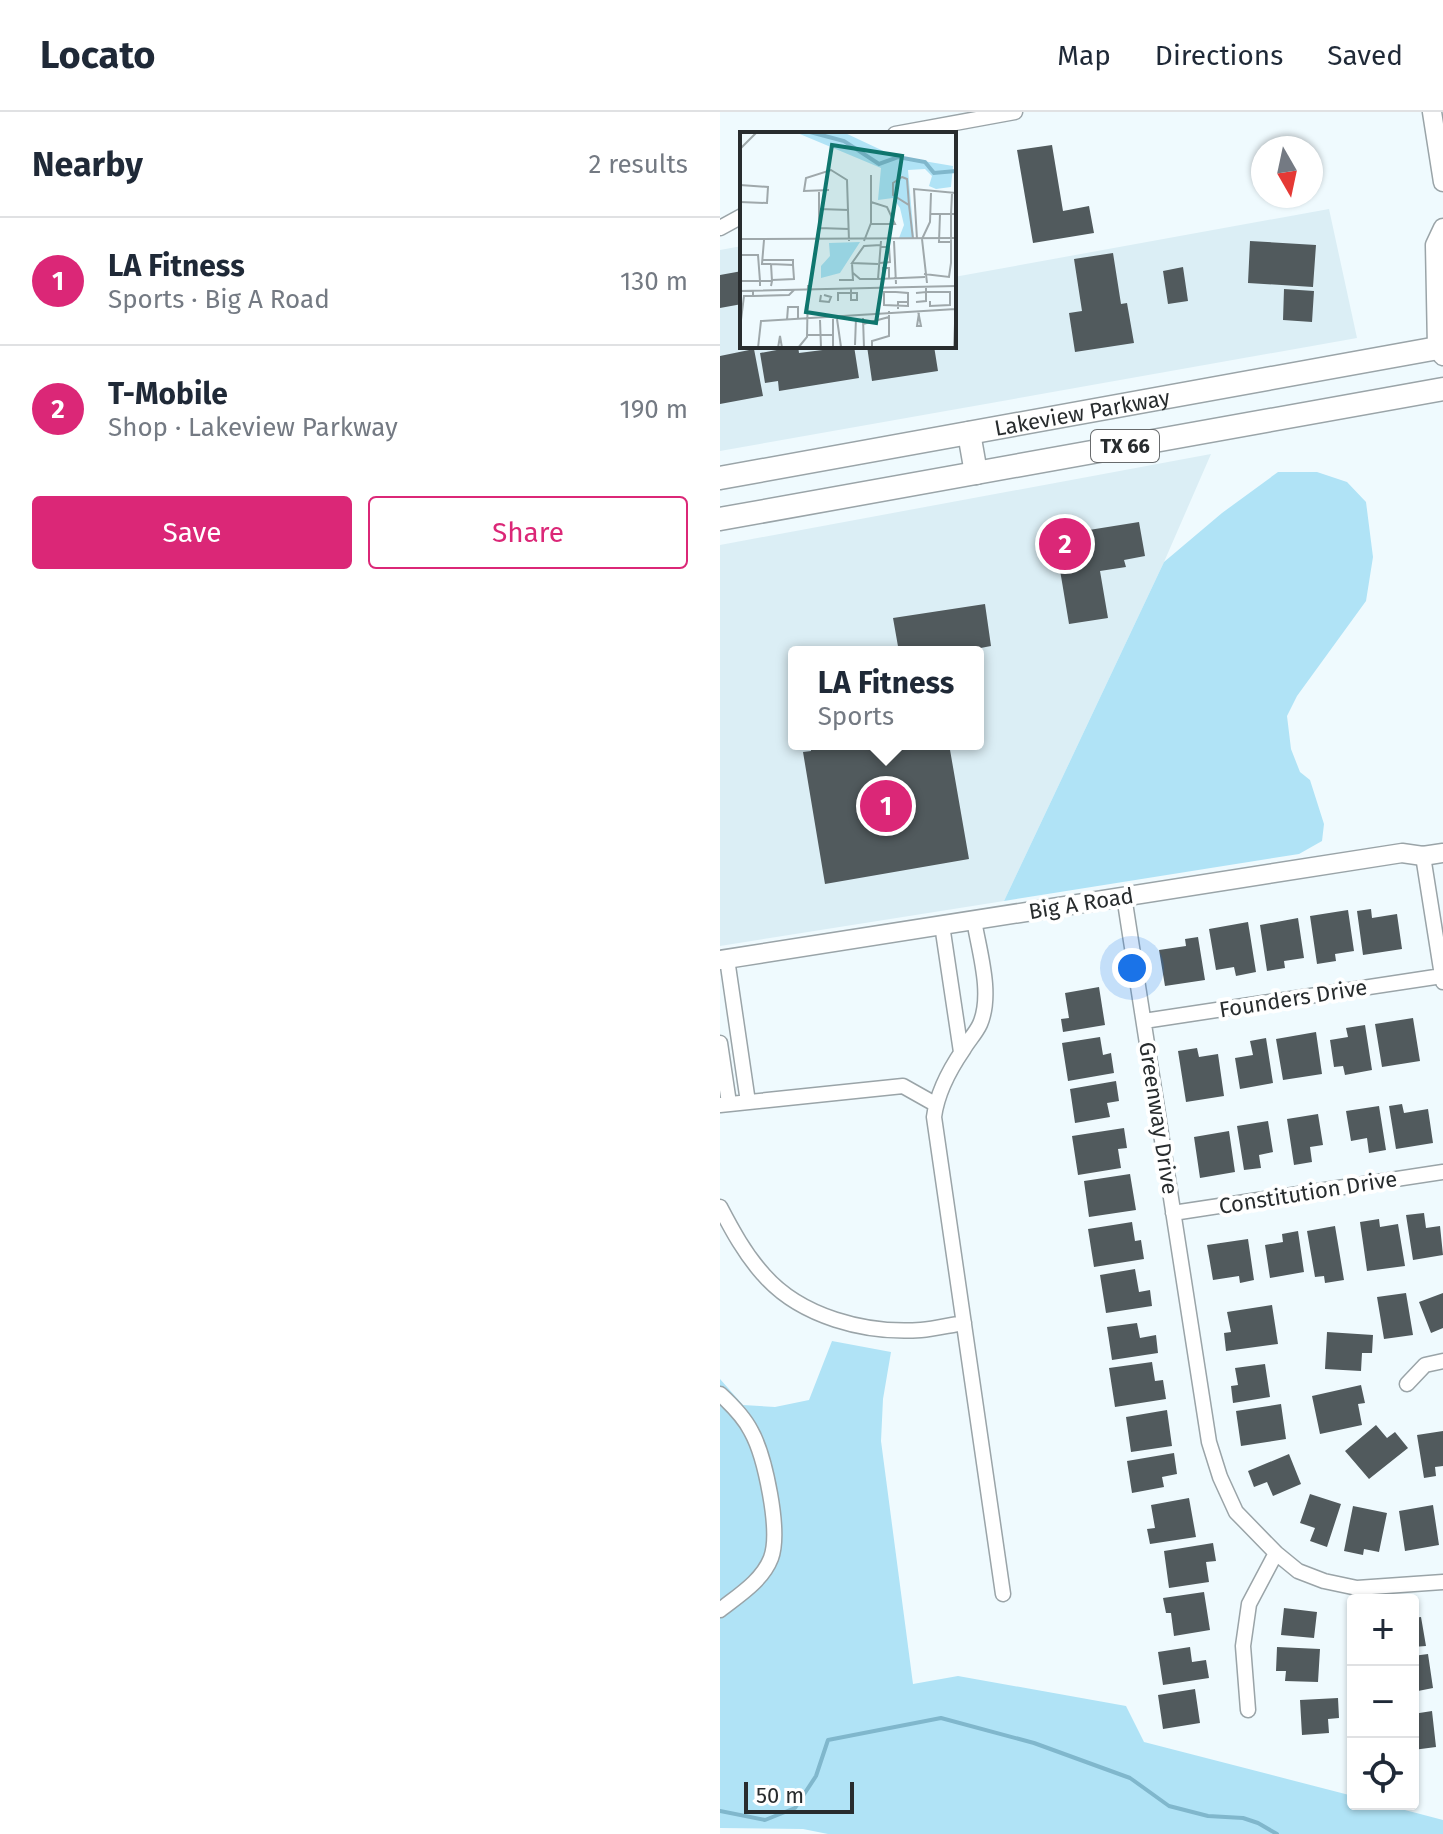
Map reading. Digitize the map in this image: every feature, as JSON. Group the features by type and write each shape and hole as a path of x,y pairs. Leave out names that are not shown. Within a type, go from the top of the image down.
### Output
{"main road":[{"name":"Lakeview Parkway","path":"720,478 1441,350"},
{"name":"Lakeview Parkway","path":"720,519 1443,389"},
{"path":"969,433 976,473"}],"street":[{"path":"906,132 1015,112"},
{"path":"1432,112 1443,182"},
{"path":"720,228 740,217"},
{"path":"1441,350 1435,245 1443,228"},
{"name":"Big A Road","path":"724,959 1402,853 1423,856 1443,853"},
{"path":"1423,856 1442,979"},
{"name":"Greenway Drive","path":"1124,896 1209,1442 1236,1512 1298,1571 1324,1581 1357,1588 1443,1582"},
{"path":"974,920 985,989 983,1013 980,1025 961,1052 935,1104 934,1117 1003,1594"},
{"path":"942,925 961,1052"},
{"path":"724,959 748,1102"},
{"name":"Founders Drive","path":"1144,1021 1442,979"},
{"path":"720,1043 724,1104 903,1086 935,1104"},
{"name":"Constitution Drive","path":"1173,1213 1443,1172"},
{"path":"720,1207 733,1232 765,1276 788,1296 810,1309 848,1323 879,1328 923,1330 964,1323"},
{"path":"1407,1384 1425,1365 1443,1361"},
{"path":"720,1394 752,1432 763,1464 774,1527 773,1554 765,1569 753,1585 720,1610"},
{"path":"1248,1710 1243,1646 1249,1604 1276,1553"}],"shaded area":[{"path":"1329,209 1357,338 720,451 720,250 740,246 740,348 956,348 956,277"},
{"path":"1211,454 1164,562 1004,901 720,946 720,545"},
{"path":"1278,472 1317,472 1347,482 1366,502 1373,557 1366,601 1297,696 1287,716 1291,749 1300,772 1310,780 1324,824 1322,841 1299,854 1004,901 1164,562 1222,513"},
{"path":"832,1341 891,1352 883,1399 881,1441 913,1684 958,1676 1126,1706 1144,1742 1347,1794 1347,1810 1405,1810 1443,1820 1443,1834 828,1834 803,1829 720,1828 720,1379 743,1405 775,1407 809,1400"}],"building":[{"path":"1052,145 1063,211 1089,206 1094,233 1033,243 1017,150"},
{"path":"1250,241 1316,245 1313,287 1248,283"},
{"path":"1113,253 1121,304 1127,303 1134,343 1075,352 1069,313 1082,311 1074,259"},
{"path":"1183,267 1188,301 1168,304 1163,271"},
{"path":"740,271 740,304 720,308 720,275"},
{"path":"1284,289 1314,291 1312,322 1283,320"},
{"path":"787,348 798,348 799,353 854,348 859,378 779,391 778,381 765,383 760,353"},
{"path":"867,348 934,348 938,371 872,381"},
{"path":"754,349 763,396 720,404 720,356"},
{"path":"1139,522 1145,556 1124,560 1126,567 1100,571 1108,618 1069,624 1056,546 1064,534"},
{"path":"985,604 991,646 898,646 893,618"},
{"path":"950,750 969,859 825,884 803,752"},
{"path":"1371,909 1372,918 1397,914 1402,949 1363,955 1357,911"},
{"path":"1348,910 1354,951 1335,954 1336,961 1317,964 1310,916"},
{"path":"1298,918 1304,958 1284,961 1285,968 1267,971 1260,925"},
{"path":"1248,922 1256,972 1236,976 1234,967 1216,970 1209,929"},
{"path":"1198,937 1205,980 1165,986 1159,950 1186,946 1185,939"},
{"path":"1099,987 1105,1025 1063,1032 1061,1019 1069,1018 1065,993"},
{"path":"1413,1018 1420,1061 1382,1067 1375,1024"},
{"path":"1365,1025 1372,1070 1345,1075 1343,1066 1334,1067 1330,1040 1348,1037 1346,1028"},
{"path":"1316,1032 1322,1074 1283,1080 1276,1039"},
{"path":"1100,1037 1103,1055 1111,1053 1114,1073 1068,1081 1062,1043"},
{"path":"1266,1038 1273,1083 1240,1089 1235,1058 1253,1055 1250,1041"},
{"path":"1197,1048 1199,1057 1218,1054 1224,1096 1186,1102 1178,1051"},
{"path":"1116,1081 1119,1101 1107,1103 1110,1117 1075,1123 1070,1089"},
{"path":"1402,1104 1404,1113 1428,1109 1433,1143 1396,1149 1389,1106"},
{"path":"1379,1106 1386,1150 1369,1153 1367,1138 1351,1141 1346,1111"},
{"path":"1318,1114 1323,1145 1310,1147 1312,1162 1294,1165 1287,1119"},
{"path":"1268,1121 1273,1152 1259,1155 1261,1168 1244,1170 1237,1126"},
{"path":"1124,1128 1127,1148 1118,1149 1121,1168 1078,1175 1072,1136"},
{"path":"1229,1131 1235,1172 1200,1178 1194,1137"},
{"path":"1130,1174 1136,1210 1089,1217 1084,1181"},
{"path":"1424,1213 1426,1228 1440,1226 1443,1255 1413,1260 1406,1215"},
{"path":"1379,1219 1380,1227 1398,1224 1405,1266 1367,1271 1360,1222"},
{"path":"1132,1222 1135,1241 1141,1240 1144,1259 1094,1267 1088,1229"},
{"path":"1335,1226 1344,1280 1325,1283 1324,1276 1315,1277 1307,1231"},
{"path":"1298,1231 1304,1272 1270,1278 1265,1245 1283,1242 1282,1234"},
{"path":"1248,1239 1254,1280 1240,1283 1239,1276 1213,1280 1207,1245"},
{"path":"1135,1269 1139,1292 1150,1290 1152,1306 1106,1313 1100,1275"},
{"path":"1406,1293 1413,1335 1384,1339 1377,1297"},
{"path":"1443,1293 1443,1328 1431,1333 1419,1302"},
{"path":"1272,1305 1278,1344 1226,1351 1224,1333 1231,1332 1227,1312"},
{"path":"1137,1323 1140,1338 1156,1335 1158,1353 1112,1360 1107,1327"},
{"path":"1327,1332 1373,1335 1372,1353 1362,1353 1361,1371 1325,1369"},
{"path":"1152,1362 1155,1381 1163,1380 1166,1399 1115,1407 1109,1368"},
{"path":"1265,1364 1270,1397 1233,1403 1231,1386 1238,1385 1235,1368"},
{"path":"1361,1385 1365,1403 1358,1404 1362,1425 1320,1434 1312,1396"},
{"path":"1281,1404 1286,1439 1241,1446 1236,1411"},
{"path":"1167,1410 1172,1446 1131,1452 1126,1417"},
{"path":"1376,1425 1387,1438 1395,1432 1408,1448 1369,1479 1345,1451"},
{"path":"1443,1431 1443,1466 1435,1467 1436,1476 1424,1478 1417,1435"},
{"path":"1174,1453 1177,1474 1162,1477 1164,1487 1132,1493 1127,1461"},
{"path":"1289,1454 1301,1484 1273,1496 1267,1482 1254,1487 1248,1471"},
{"path":"1310,1494 1341,1504 1327,1547 1310,1541 1315,1528 1300,1523"},
{"path":"1189,1498 1196,1537 1150,1544 1147,1529 1155,1528 1151,1505"},
{"path":"1433,1505 1439,1545 1405,1551 1399,1511"},
{"path":"1353,1506 1387,1513 1379,1552 1364,1549 1363,1555 1344,1551"},
{"path":"1213,1543 1216,1561 1206,1562 1209,1582 1169,1588 1164,1551"},
{"path":"1204,1592 1210,1630 1174,1636 1171,1613 1166,1613 1163,1598"},
{"path":"1284,1608 1317,1612 1314,1638 1281,1635"},
{"path":"1421,1617 1426,1646 1419,1647"},
{"path":"1190,1647 1192,1662 1206,1660 1209,1678 1163,1685 1158,1652"},
{"path":"1277,1647 1320,1649 1318,1682 1285,1681 1286,1671 1276,1671"},
{"path":"1428,1654 1433,1688 1419,1691 1419,1655"},
{"path":"1195,1689 1200,1723 1163,1729 1158,1695"},
{"path":"1338,1698 1339,1718 1328,1719 1329,1733 1302,1735 1300,1700"},
{"path":"1432,1711 1436,1747 1419,1749 1419,1713"}],"waterway":[{"path":"720,1811 765,1820 795,1808 816,1776 828,1740 941,1718 1034,1743 1130,1778 1169,1806 1208,1816 1243,1818 1277,1834"}],"place":[{"name":"T-Mobile","path":"1065,544"},
{"name":"LA Fitness","path":"886,806"}]}
